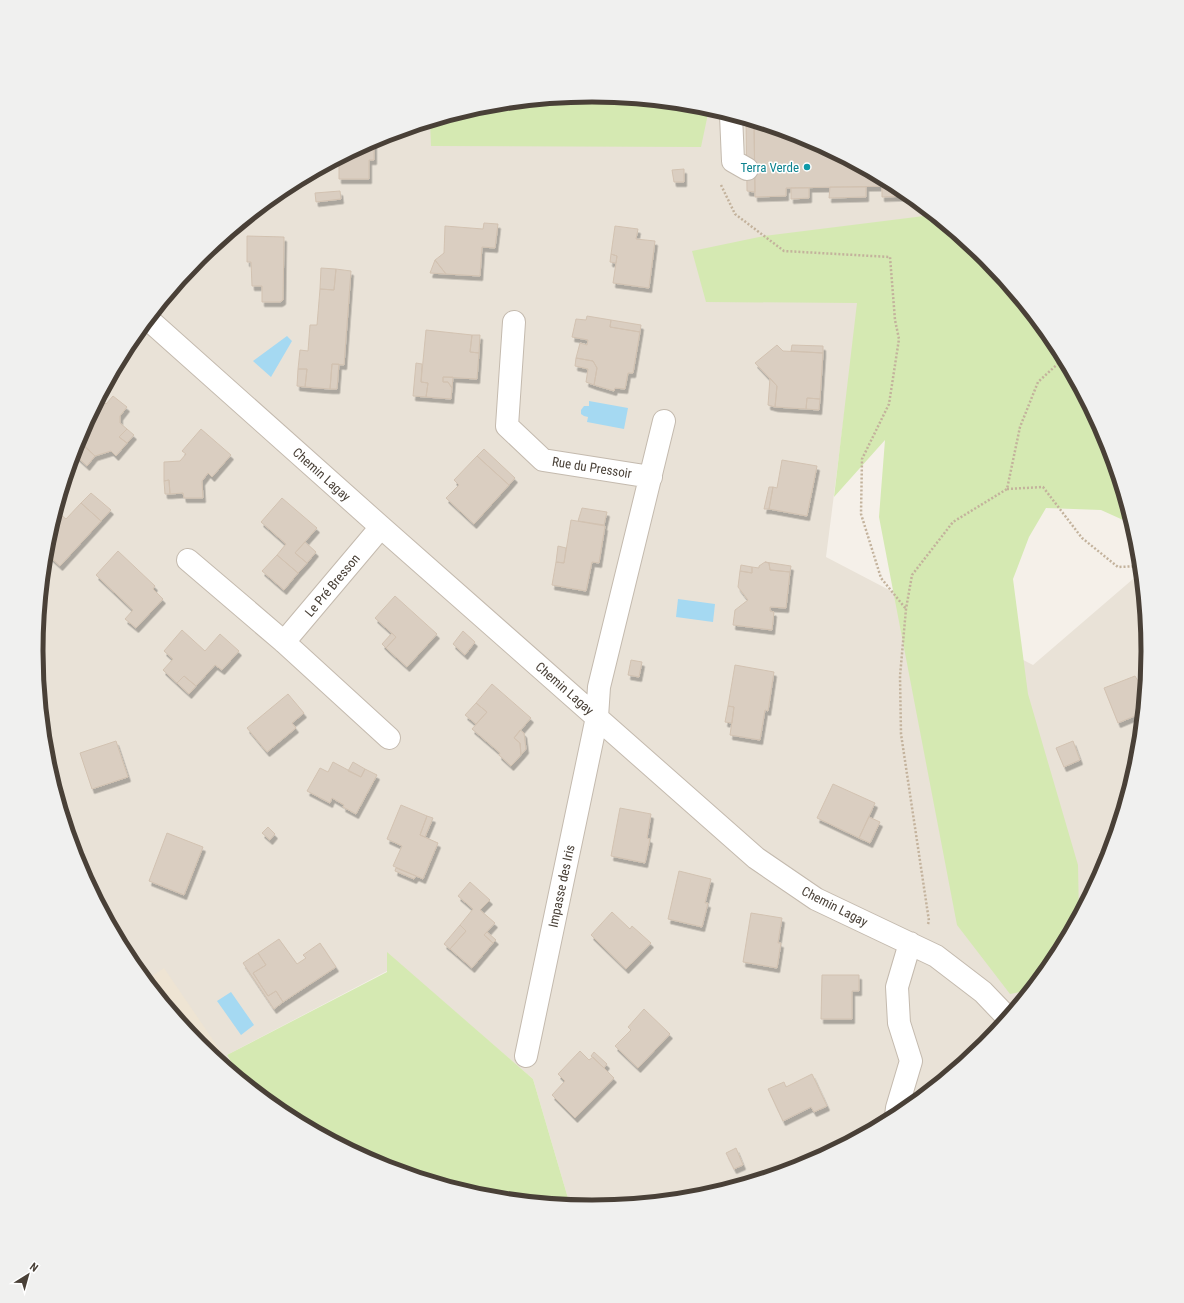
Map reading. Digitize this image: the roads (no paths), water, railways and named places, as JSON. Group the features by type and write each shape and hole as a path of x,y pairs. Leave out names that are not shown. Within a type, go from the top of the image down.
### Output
{"street":[{"path":"731,120 733,161 747,169"},
{"name":"Rue du Pressoir","path":"514,322 507,426 544,460 651,477"},
{"name":"Chemin Lagay","path":"152,323 756,858 816,899 936,956 983,992 1004,1014"},
{"name":"Rue du Pressoir","path":"597,717 599,687 664,421"},
{"name":"Le Pré Bresson","path":"284,642 381,527"},
{"path":"188,560 284,642 389,738"},
{"name":"Impasse des Iris","path":"526,1056 597,717"},
{"path":"897,1108 911,1061 899,1022 897,987 910,943"}],"water":[{"path":"287,336 292,341 271,377 253,361"},
{"path":"589,401 628,408 624,429 587,422 588,417 581,414 581,410 584,406 589,406"},
{"path":"678,599 715,604 713,622 676,617"},
{"path":"231,992 254,1025 241,1035 217,1001"}],"place":[{"name":"Terra Verde","path":"807,167"}]}
